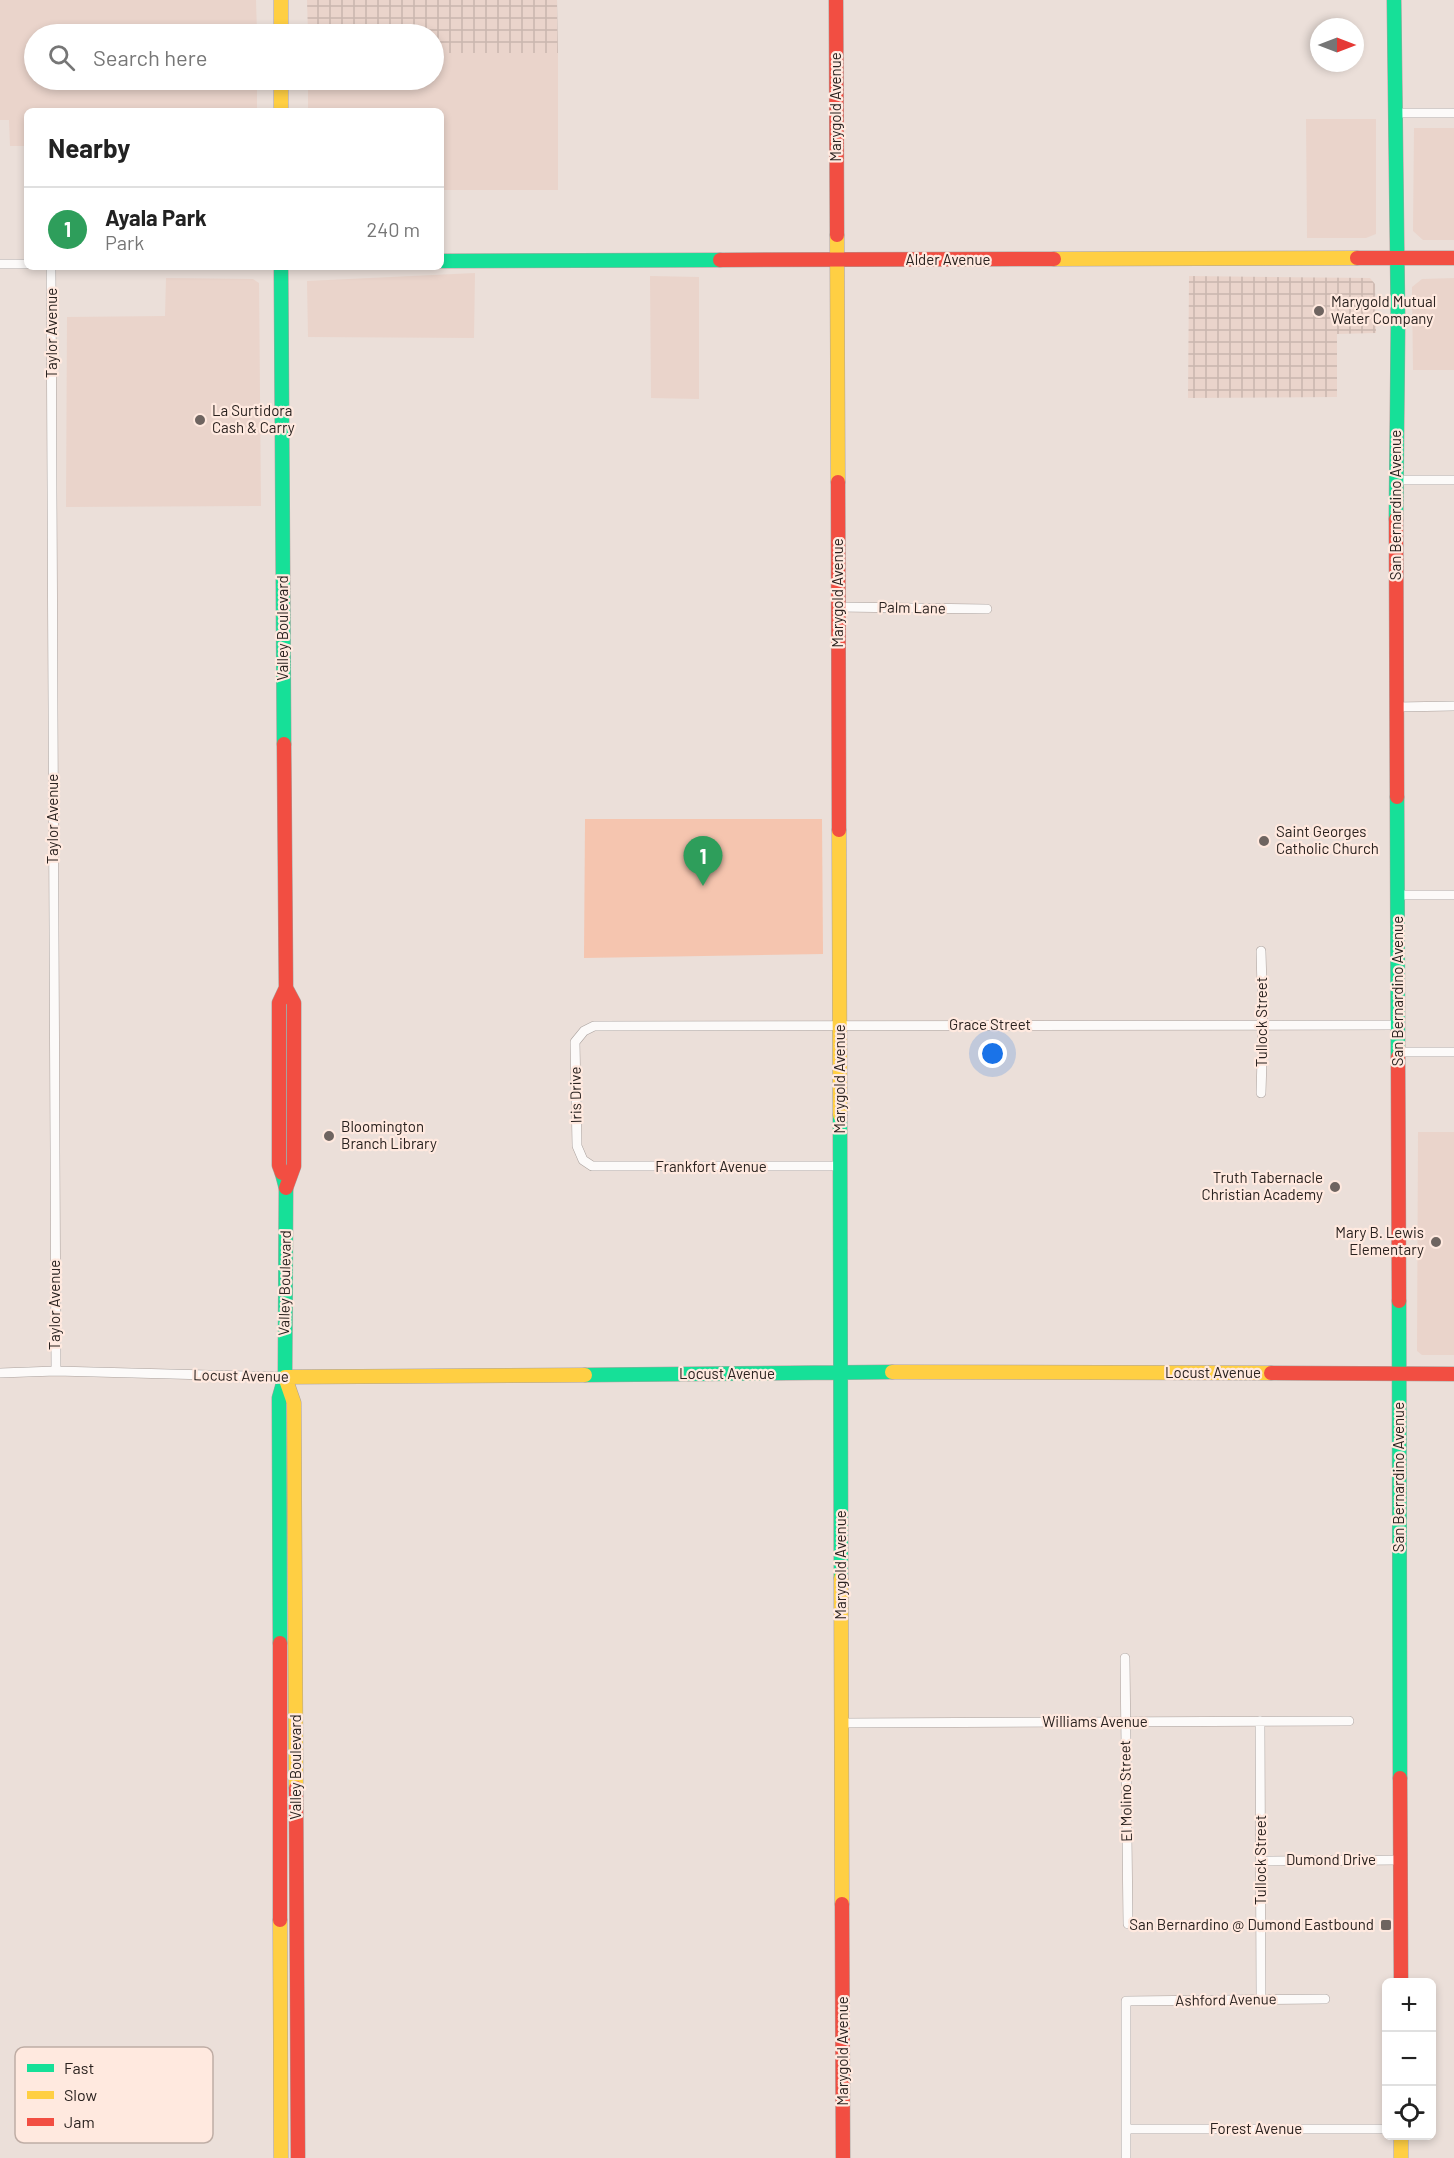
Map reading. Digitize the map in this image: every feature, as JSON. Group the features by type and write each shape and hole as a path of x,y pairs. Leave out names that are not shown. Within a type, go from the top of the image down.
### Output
{"main road":[{"path":"281,0 281,24"},
{"name":"Marygold Avenue","path":"836,0 843,2158"},
{"name":"San Bernardino Avenue","path":"1394,0 1397,259 1401,1978"},
{"path":"281,90 281,108"},
{"name":"Alder Avenue","path":"444,261 1454,258"},
{"name":"Valley Boulevard","path":"281,270 286,988 294,1003 295,1112 294,1166 286,1188 285,1377 279,1398 281,2158"},
{"name":"Locust Avenue","path":"285,1377 1454,1374"},
{"name":"Valley Boulevard","path":"285,1377 294,1402 298,2158"},
{"path":"1401,2140 1401,2158"}],"street":[{"path":"1395,113 1454,113"},
{"path":"0,264 24,264"},
{"name":"Taylor Avenue","path":"51,270 56,1371"},
{"path":"1396,480 1454,480"},
{"name":"Palm Lane","path":"838,607 987,609"},
{"path":"1397,707 1454,706"},
{"path":"1398,895 1454,895"},
{"name":"Tullock Street","path":"1261,951 1263,1024 1261,1093"},
{"name":"Grace Street","path":"584,1031 594,1026 1398,1025"},
{"name":"Iris Drive","path":"583,1160 577,1146 575,1042 584,1031"},
{"path":"1398,1053 1454,1052"},
{"name":"Frankfort Avenue","path":"583,1160 592,1167 604,1168 841,1166"},
{"name":"Locust Avenue","path":"0,1373 56,1371 285,1377"},
{"name":"El Molino Street","path":"1125,1658 1128,1924"},
{"name":"Tullock Street","path":"1260,1721 1261,2000"},
{"name":"Williams Avenue","path":"842,1723 1349,1721"},
{"name":"Dumond Drive","path":"1261,1861 1400,1860"},
{"name":"Ashford Avenue","path":"1126,2129 1126,2001 1325,1999"},
{"path":"1126,2129 1126,2158"},
{"name":"Forest Avenue","path":"1126,2129 1382,2129"}],"shaded area":[{"path":"0,0 256,0 257,24 24,24 24,90 257,90 257,108 24,108 24,146 10,146 9,120 0,120"},
{"path":"307,0 557,0 558,53 444,53 444,24 308,24"},
{"path":"444,53 558,53 558,190 444,190 444,108 308,108 308,90 444,90"},
{"path":"1306,119 1376,119 1376,234 1366,238 1307,238"},
{"path":"1414,128 1454,128 1454,240 1423,240 1413,231"},
{"path":"475,273 474,338 308,337 307,281"},
{"path":"650,276 699,277 699,399 651,398"},
{"path":"1189,276 1370,278 1375,284 1376,333 1337,334 1337,397 1188,398"},
{"path":"166,278 253,279 259,283 261,506 66,507 67,317 165,316"},
{"path":"1454,278 1454,370 1413,370 1412,287 1422,279"},
{"path":"585,819 822,819 823,954 584,958"},
{"name":"Mary B. Lewis Elementary","path":"1418,1132 1454,1132 1454,1355 1422,1355 1417,1351"}],"traffic: fast":[{"path":"1394,0 1398,322 1396,519"},
{"path":"444,261 720,260"},
{"path":"281,270 284,744"},
{"path":"1397,797 1398,1057"},
{"path":"840,1115 841,1578"},
{"path":"280,1643 279,1398 285,1377 286,1188 282,1173"},
{"path":"1399,1301 1400,1778"},
{"path":"585,1375 892,1372"}],"traffic: slow":[{"path":"281,0 281,24"},
{"path":"281,90 281,108"},
{"path":"837,235 838,482"},
{"path":"1054,259 1357,258"},
{"path":"839,830 840,1115"},
{"path":"892,1372 1271,1373"},
{"path":"285,1377 585,1375"},
{"path":"285,1377 294,1403 296,1788"},
{"path":"841,1578 842,1904"},
{"path":"280,1920 281,2158"},
{"path":"1401,2140 1401,2158"}],"traffic: jam":[{"path":"836,0 837,235"},
{"path":"1357,258 1454,258"},
{"path":"720,260 1054,259"},
{"path":"838,482 839,830"},
{"path":"1396,519 1397,797"},
{"path":"282,1173 279,1165 279,1003 286,988 284,744"},
{"path":"286,988 294,1003 294,1166 286,1188"},
{"path":"1398,1057 1399,1301"},
{"path":"1271,1373 1454,1374"},
{"path":"280,1643 280,1920"},
{"path":"1400,1778 1401,1978"},
{"path":"296,1788 298,2158"},
{"path":"842,1904 843,2158"}],"place":[{"name":"Marygold Mutual Water Company","path":"1319,311"},
{"name":"La Surtidora Cash & Carry","path":"200,420"},
{"name":"Saint Georges Catholic Church","path":"1264,841"},
{"name":"Ayala Park","path":"703,886"},
{"name":"Bloomington Branch Library","path":"329,1136"},
{"name":"Truth Tabernacle Christian Academy","path":"1335,1187"},
{"name":"Mary B. Lewis Elementary","path":"1436,1242"},
{"name":"San Bernardino @ Dumond Eastbound","path":"1386,1925"}]}
